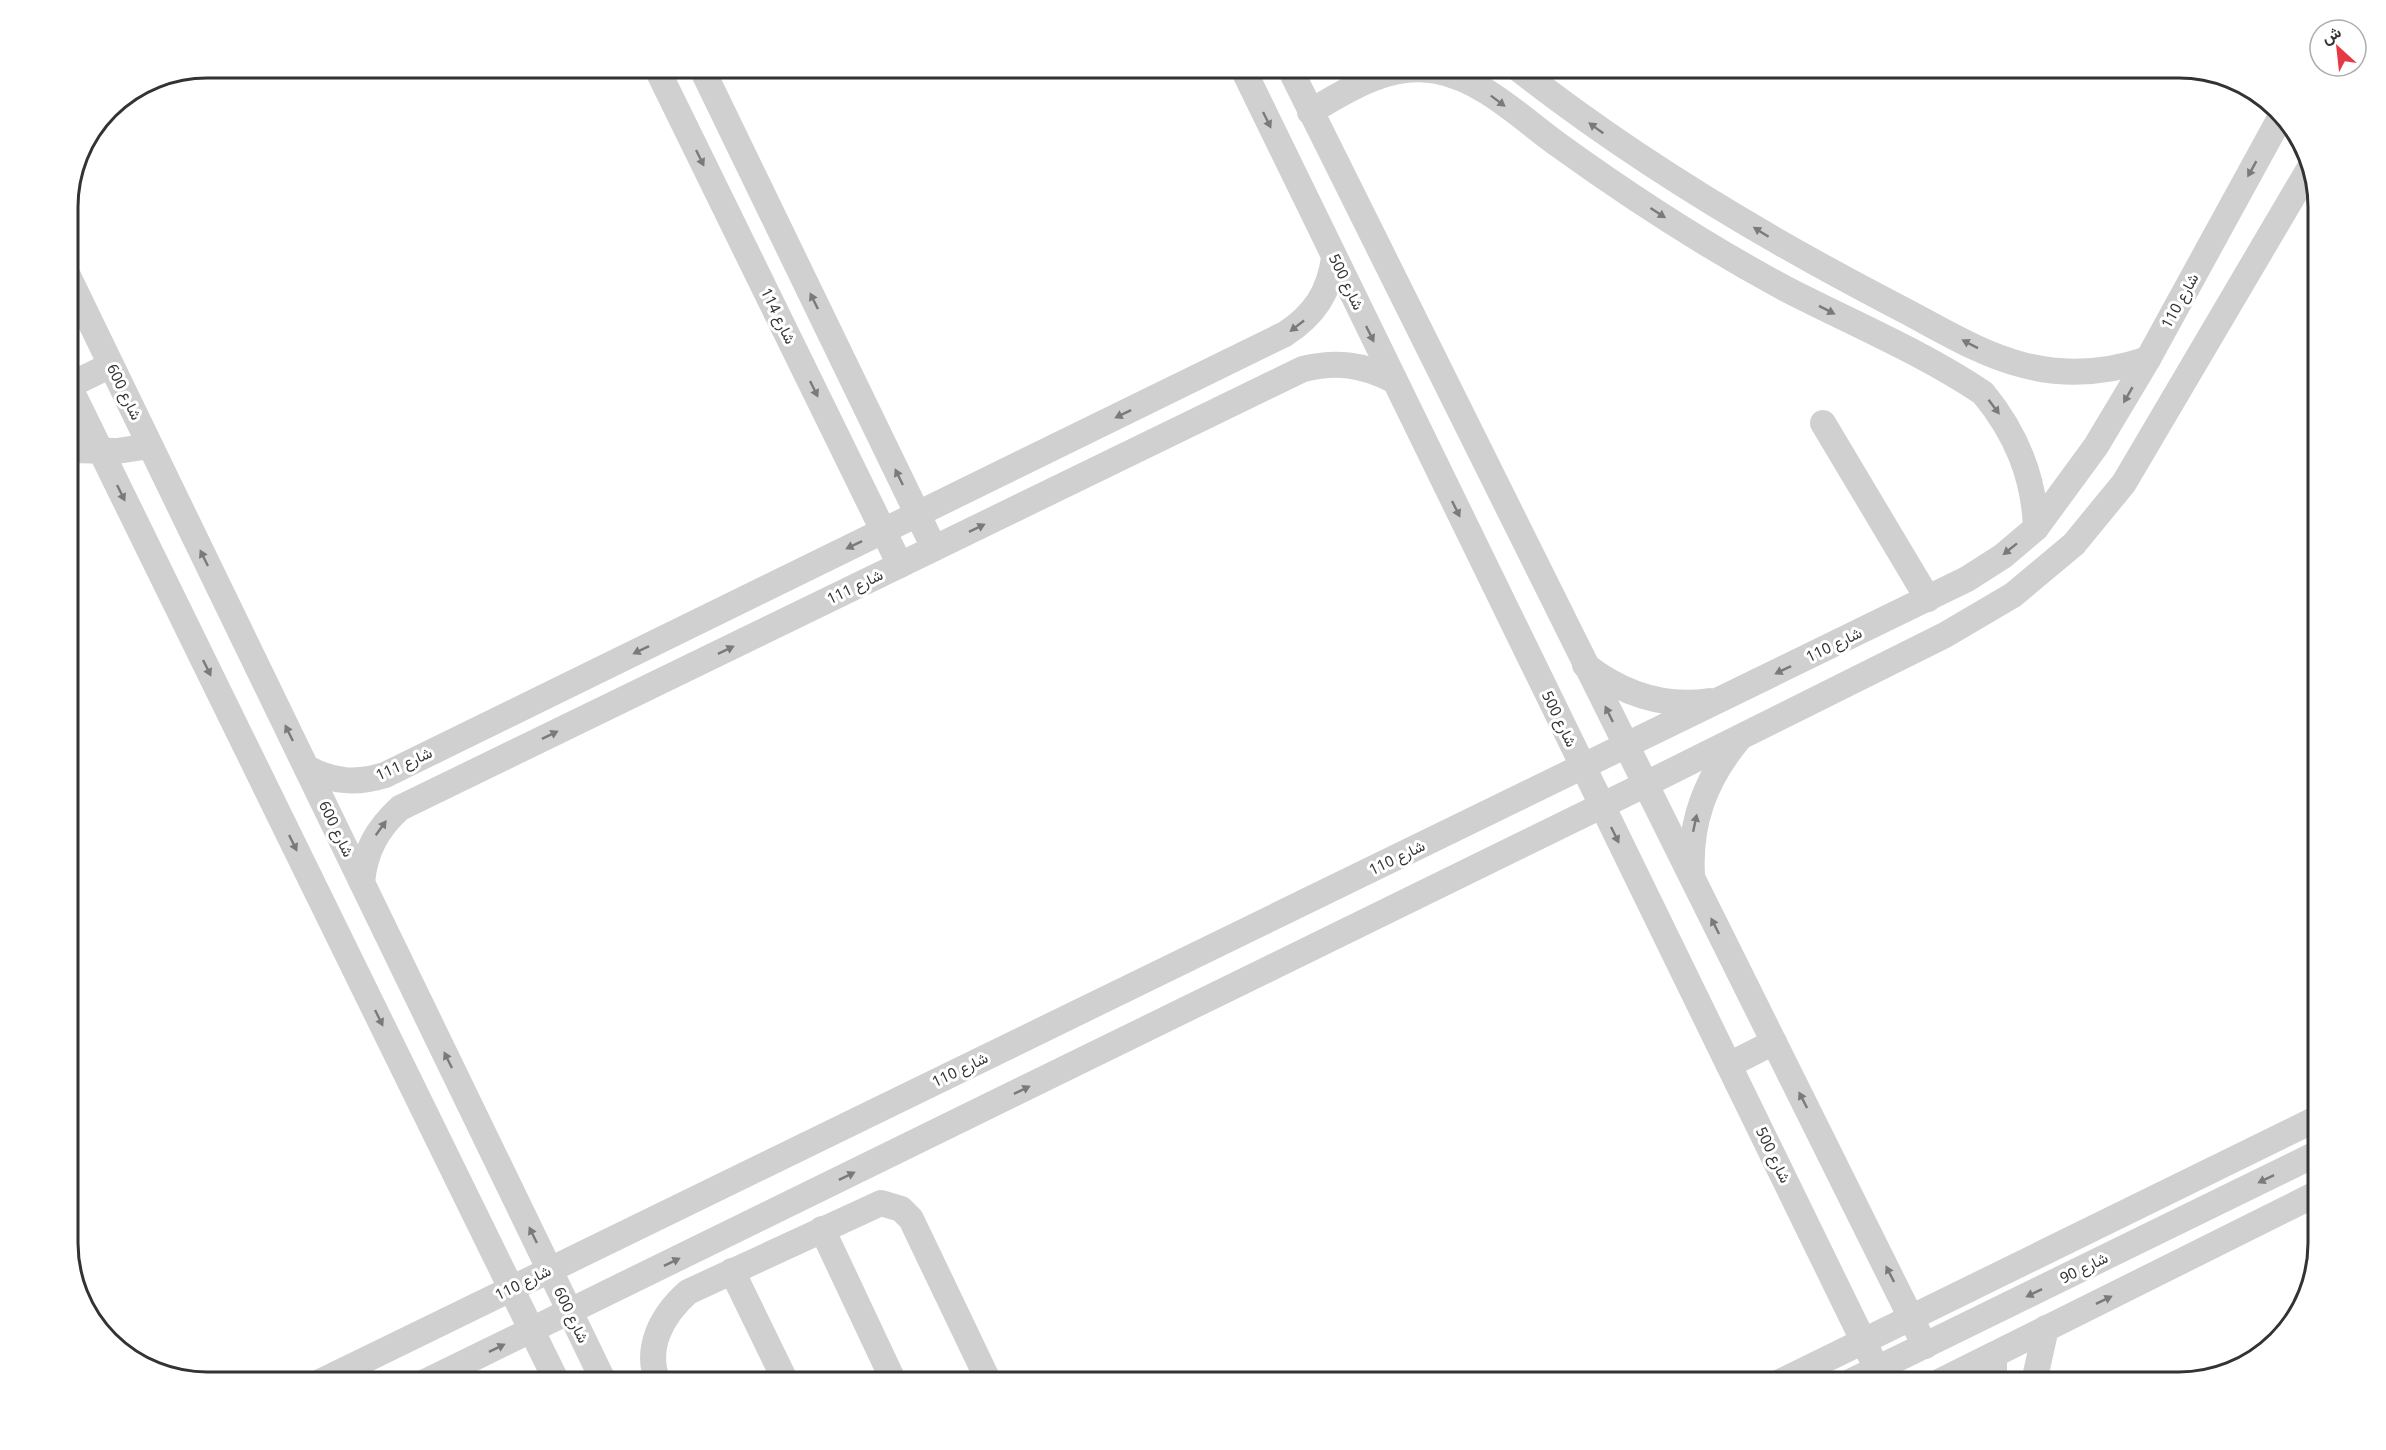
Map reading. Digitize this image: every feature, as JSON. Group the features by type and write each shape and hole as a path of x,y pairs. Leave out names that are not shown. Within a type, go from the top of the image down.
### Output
{"street":[{"name":"شارع 114","path":"661,78 900,565"},
{"path":"706,78 934,548"},
{"name":"شارع 500","path":"1247,78 1877,1369"},
{"path":"1293,78 1925,1346"},
{"path":"1310,112 1348,89 1377,78"},
{"path":"1460,78 1476,85 1626,192 1785,288 1983,393 1999,412 2022,456 2035,504 2036,528"},
{"path":"1529,78 1607,136 1802,257 1982,350 2022,365 2086,372 2108,370 2148,359"},
{"path":"686,128 722,110"},
{"name":"شارع 110","path":"342,1372 1928,599 1967,579 2003,556 2036,528 2096,446 2148,359 2277,124"},
{"path":"448,1372 1644,785 1980,616 2045,571 2074,544 2124,483 2304,177"},
{"path":"1785,288 1802,257"},
{"name":"شارع 111","path":"307,768 321,776 345,781 369,780 385,775 1285,334 1301,324 1319,302 1331,277 1334,258"},
{"name":"شارع 600","path":"78,297 599,1372"},
{"path":"793,347 829,331"},
{"name":"شارع 111","path":"362,882 369,848 387,819 400,808 1303,369 1340,363 1376,371 1393,380"},
{"path":"78,380 111,365"},
{"path":"78,405 552,1372"},
{"path":"1823,423 1928,599"},
{"path":"78,450 101,451 150,446"},
{"path":"1584,664 1616,686 1652,699 1688,703 1725,698"},
{"path":"1692,881 1692,846 1700,804 1710,780 1740,737"},
{"path":"1729,1065 1774,1042"},
{"path":"1802,1372 2308,1123"},
{"name":"شارع 90","path":"1871,1372 2308,1159"},
{"path":"1961,1372 2308,1198"},
{"path":"656,1372 653,1359 655,1340 662,1321 673,1305 688,1292 880,1203 895,1206 907,1213 984,1372"},
{"path":"822,1229 889,1372"},
{"path":"732,1270 781,1372"},
{"path":"2036,1372 2046,1328"},
{"path":"1994,1355 1994,1372"}]}
